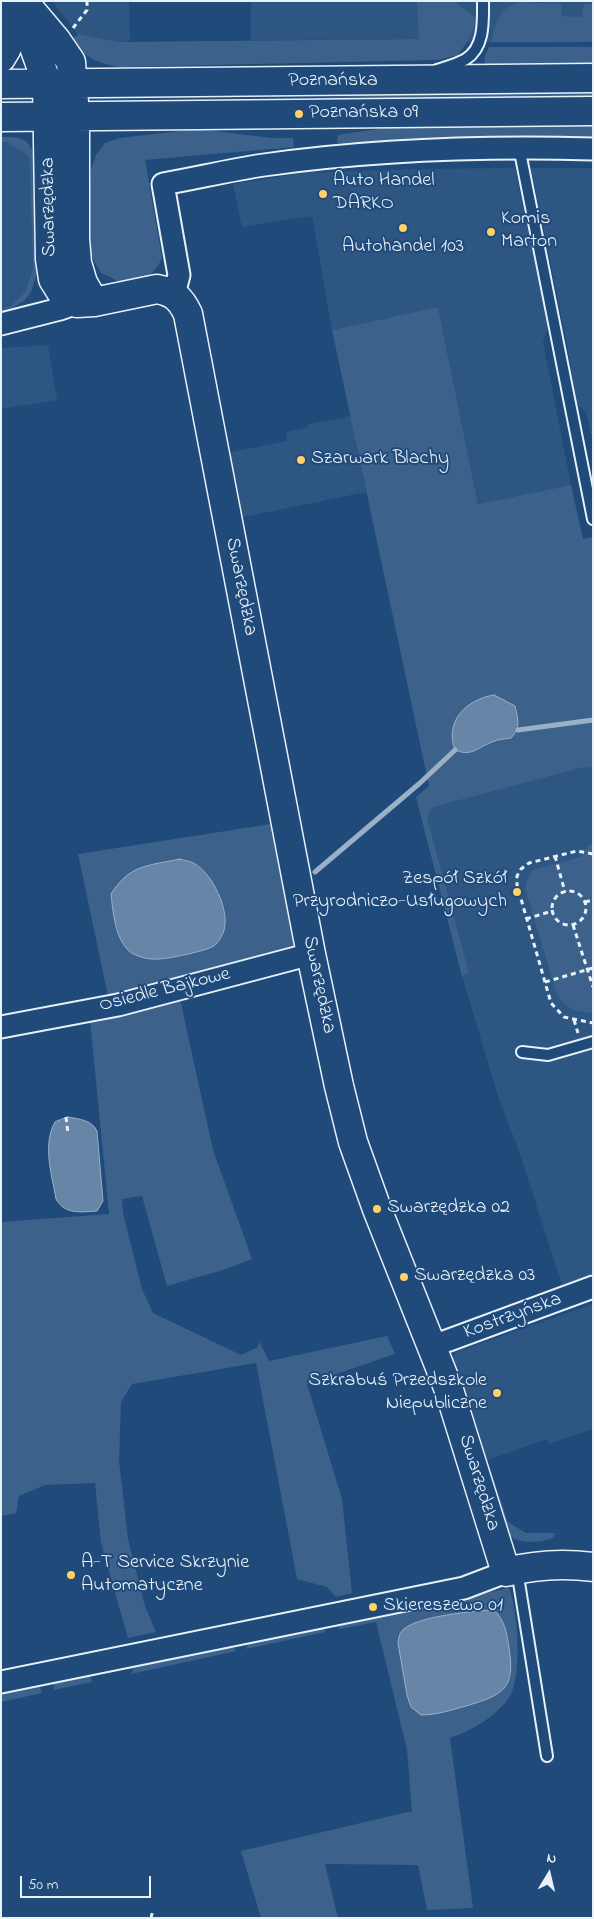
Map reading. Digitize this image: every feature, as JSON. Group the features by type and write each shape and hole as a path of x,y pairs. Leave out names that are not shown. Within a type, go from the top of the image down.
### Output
{"street":[{"path":"1,58 9,48 13,29 12,10 9,1"},
{"path":"14,1 60,84"},
{"path":"23,1 56,40 71,62 60,84"},
{"name":"Poznańska","path":"1,84 593,78"},
{"name":"Swarzędzka","path":"60,84 76,263 83,283 86,302"},
{"name":"Poznańska","path":"1,117 593,111"},
{"path":"1,324 86,302 157,289 174,295 179,274 163,184 289,162 377,154 519,147 593,149"},
{"name":"Swarzędzka","path":"174,295 182,302 188,314 311,954 353,1142 404,1278 433,1346 512,1570"},
{"name":"Osiedle Bajkowe","path":"1,1041 9,1026 118,1005 311,954"},
{"name":"Kostrzyńska","path":"433,1346 593,1287"},
{"path":"1,1682 464,1588 512,1570 563,1565 593,1567"}],"lane":[{"path":"408,81 467,59 476,47 482,33 483,1"},
{"path":"519,147 593,519"},
{"path":"522,1052 548,1056 593,1042"},
{"path":"512,1570 547,1756"}],"path":[{"path":"68,35 87,10 87,1"},
{"path":"593,854 577,851 529,863 521,869 517,876 517,885 550,1003 564,1017 593,1023"},
{"path":"555,856 565,892"},
{"path":"565,892 578,894 585,902 583,918 573,925 562,924 552,911 554,900 565,892"},
{"path":"585,902 593,900"},
{"path":"526,919 552,911"},
{"path":"573,925 593,987"},
{"path":"544,982 593,968"},
{"path":"66,1117 68,1132"},
{"path":"151,1918 153,1910"}],"shaded area":[{"path":"52,1 129,1 130,41 118,42 78,34"},
{"path":"251,1 593,1 593,42 419,43 419,39 251,40"},
{"path":"417,1 454,1 475,18 472,33 458,55 437,60 120,67 104,64 92,59 70,41 78,34 119,42 419,39"},
{"path":"519,2 561,4 562,16 582,17 584,4 593,4 593,42 491,42 502,12"},
{"path":"489,47 593,47 593,67 486,66 484,58"},
{"path":"593,88 593,101 112,102 307,99 419,91"},
{"path":"593,122 593,138 337,143 338,135 404,125"},
{"path":"197,129 272,138 293,138 294,147 145,160 162,258 158,266 148,277 136,281 118,281 101,273 88,245 91,169 96,155 105,143 120,138"},
{"path":"1,137 14,137 23,140 30,145 35,157 37,273 31,292 25,300 14,307 1,310 1,308 11,306 25,292 33,269 29,157 7,142 1,142"},
{"path":"1,142 7,142 29,157 33,269 25,292 11,306 1,308"},
{"path":"515,168 548,328 543,342 571,485 478,504 438,307 332,330 312,216 242,227 233,184 304,173"},
{"path":"531,168 593,168 593,442 586,413 577,404 567,344"},
{"path":"438,307 478,504 571,485 583,539 593,537 593,768 584,767 433,807 429,811 427,818 469,973 462,976 416,797 429,786 332,330"},
{"path":"48,345 57,400 1,409 1,348"},
{"path":"351,416 366,492 239,518 227,453 287,441 286,432 308,427 308,424"},
{"path":"494,695 515,706 518,723 514,734 511,738 494,741 474,751 465,753 455,750 452,739 453,730 455,721 460,713 475,701"},
{"name":"Zespół Szkół Przyrodniczo-Usługowych","path":"593,729 593,1274 562,1285 519,1151 499,1099 462,976 416,797 429,787"},
{"path":"271,824 297,948 108,996 78,854"},
{"path":"593,844 593,1013 591,1013 566,1006 556,992 525,888 528,877 533,870 581,857 589,845"},
{"path":"180,859 193,863 202,870 215,887 225,919 224,929 220,938 210,948 163,959 143,958 135,955 124,946 118,932 111,894 125,877 133,872 149,865"},
{"path":"180,999 213,1150 252,1259 226,1269 167,1286 142,1196 122,1199 123,1213 142,1289 153,1313 241,1355 258,1347 259,1341 269,1361 387,1336 395,1354 307,1384 342,1499 352,1593 336,1597 327,1587 297,1579 256,1363 132,1384 121,1402 119,1460 128,1539 145,1606 156,1632 128,1638 101,1543 95,1483 45,1485 19,1496 16,1513 1,1516 1,1222 109,1214 90,1020"},
{"path":"68,1117 89,1122 97,1131 103,1201 97,1211 79,1212 69,1210 64,1208 56,1199 50,1170 49,1140 55,1122"},
{"path":"593,1304 593,1429 549,1444 547,1439 487,1460 452,1359 456,1352"},
{"path":"487,1460 508,1522 526,1533 555,1533 553,1538 530,1542 518,1540 508,1535 485,1465"},
{"path":"509,1588 515,1612 518,1642 517,1672 511,1694 500,1709 484,1721 450,1738 473,1908 427,1910 418,1865 325,1864 338,1918 261,1918 241,1851 412,1811 407,1750 376,1622 339,1629 338,1623"},
{"path":"494,1610 503,1623 506,1632 511,1662 508,1682 504,1689 478,1702 444,1712 421,1715 411,1707 407,1695 398,1643 401,1632 411,1624 421,1621 460,1613"},
{"path":"323,1625 325,1632 246,1649 250,1641"},
{"path":"232,1644 236,1651 131,1674 135,1665"},
{"path":"89,1674 92,1682 54,1690 53,1682"},
{"path":"39,1684 42,1693 1,1702 1,1691"}],"waterway":[{"path":"518,730 593,720"},
{"path":"315,872 420,783 455,750"}],"place":[{"name":"Poznańska 09","path":"299,114"},
{"name":"Auto Handel DARKO","path":"323,194"},
{"name":"Autohandel 103","path":"403,228"},
{"name":"Komis Marton","path":"491,232"},
{"name":"Szarwark Blachy","path":"301,460"},
{"name":"Zespół Szkół Przyrodniczo-Usługowych","path":"517,892"},
{"name":"Swarzędzka 02","path":"377,1209"},
{"name":"Swarzędzka 03","path":"404,1277"},
{"name":"Szkrabuś Przedszkole Niepubliczne","path":"497,1393"},
{"name":"A-T Service Skrzynie Automatyczne","path":"71,1575"},
{"name":"Skiereszewo 01","path":"373,1607"}]}
